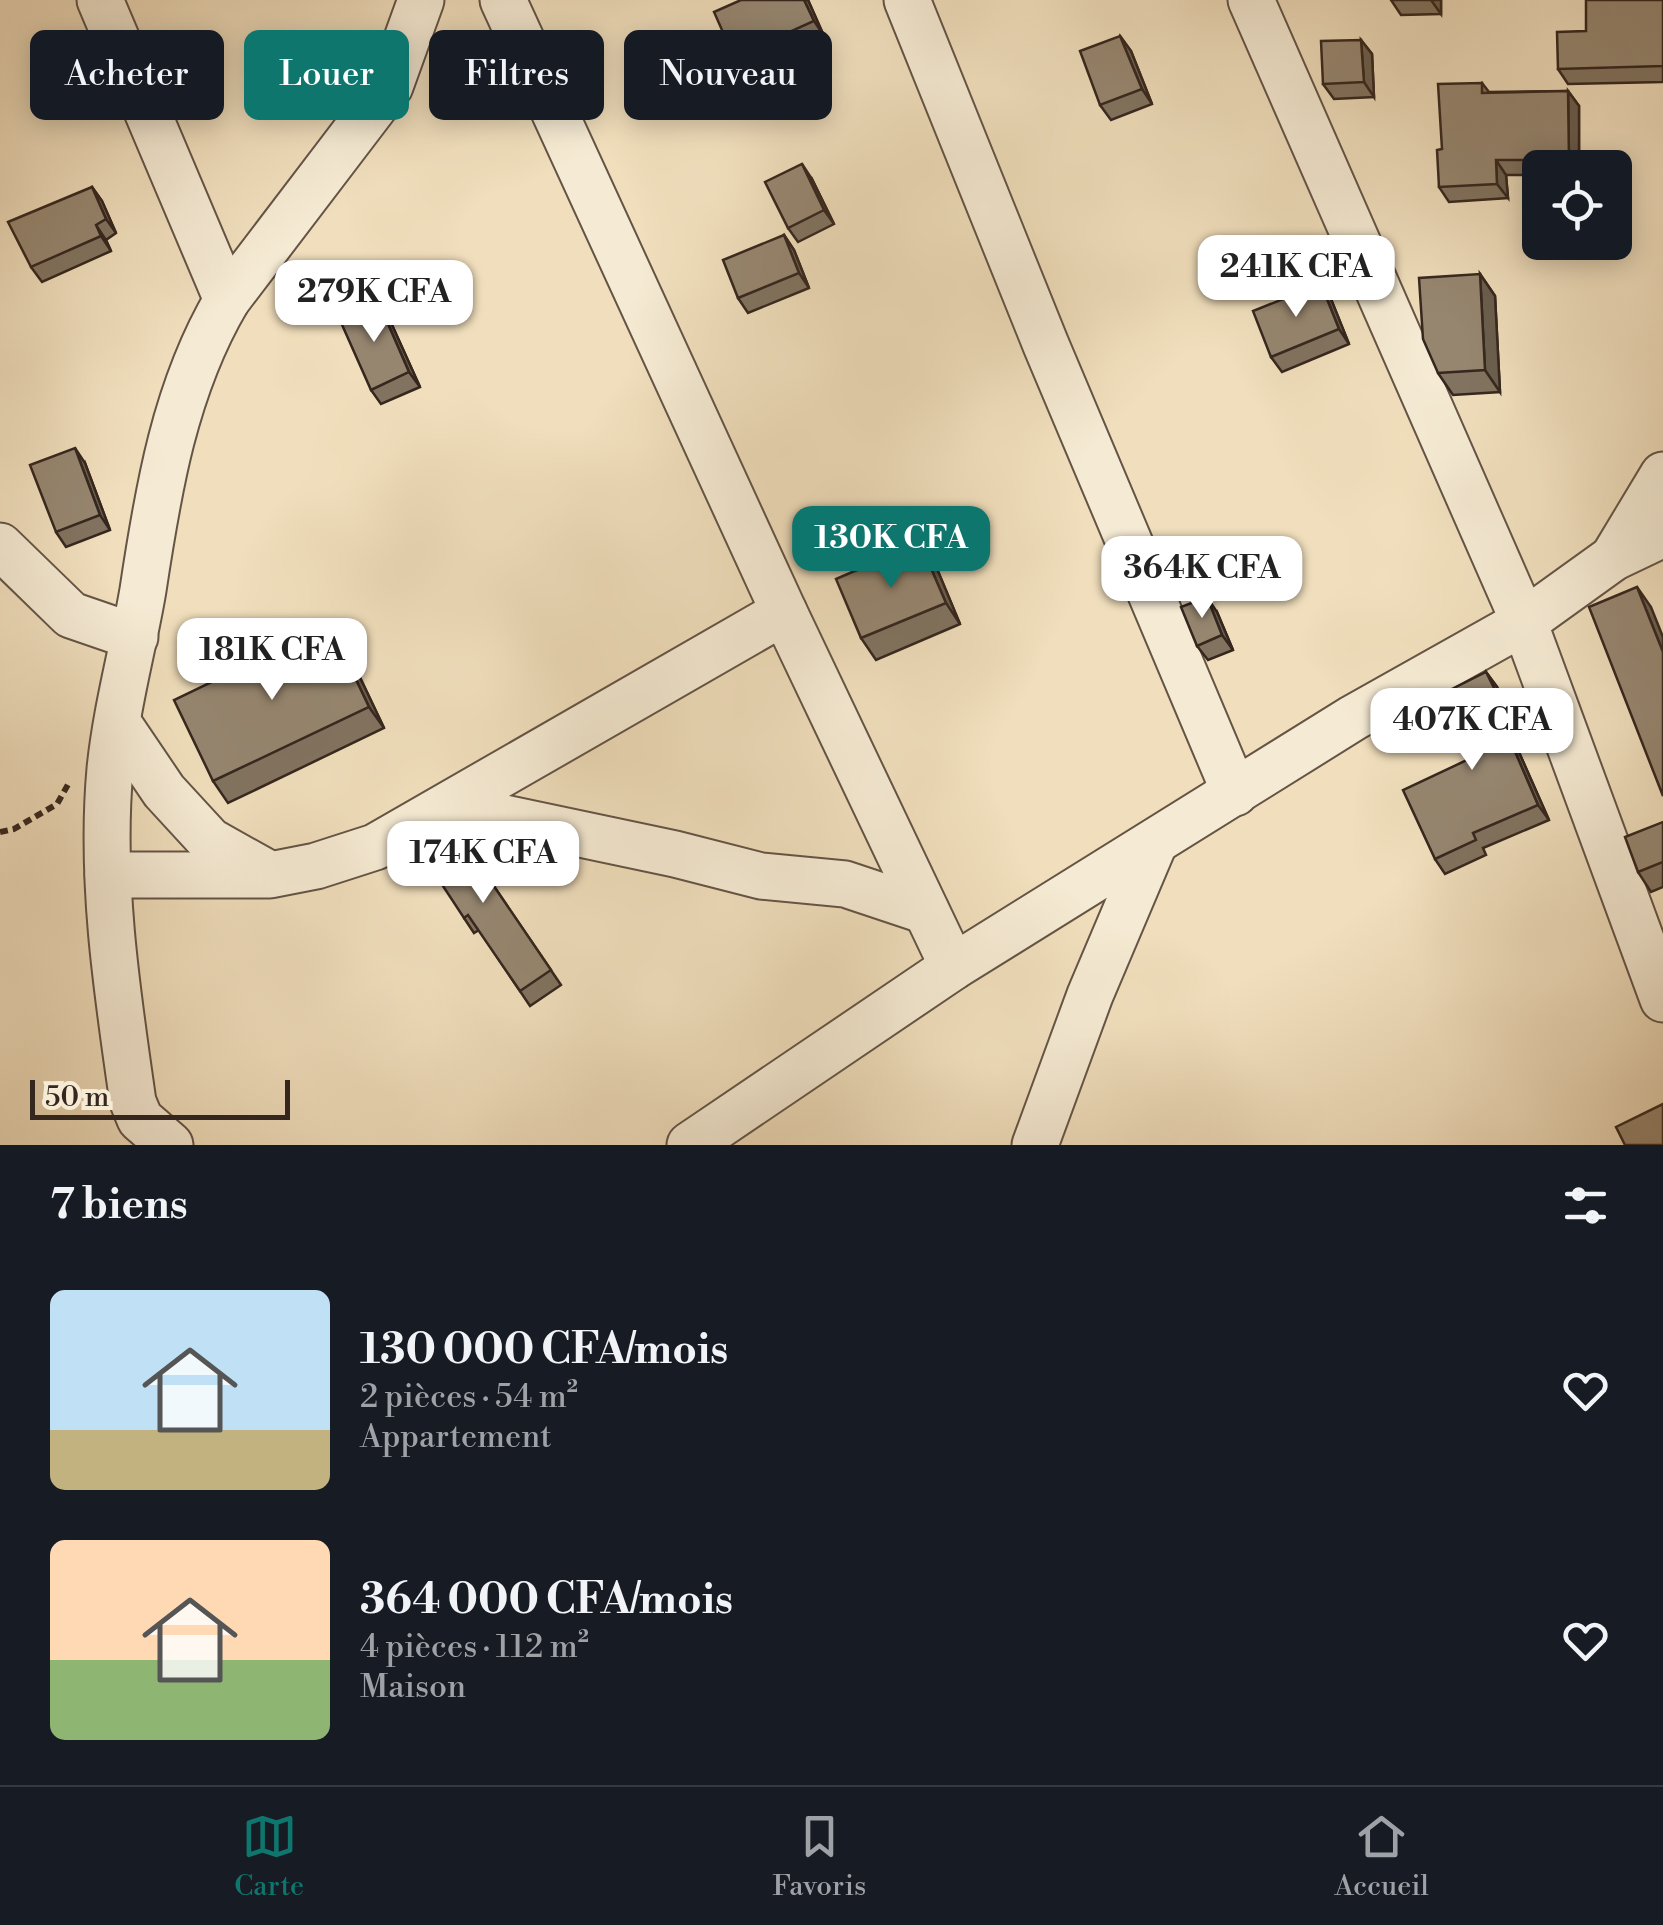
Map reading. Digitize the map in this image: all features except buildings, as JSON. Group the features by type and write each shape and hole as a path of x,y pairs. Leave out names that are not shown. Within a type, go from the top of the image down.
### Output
{"street":[{"path":"100,0 227,300"},
{"path":"170,1145 140,1119 132,1102 113,952 108,875 110,769 156,502 191,370 227,300 390,86 421,0"},
{"path":"503,0 784,612 953,968"},
{"path":"908,0 1039,327 1235,793"},
{"path":"1251,0 1524,622 1663,999"},
{"path":"1613,558 1663,475"},
{"path":"690,1145 953,968 1353,718 1524,622 1613,558 1663,534"},
{"path":"0,546 71,614 135,638"},
{"path":"108,875 270,875 360,852 398,834 784,612"},
{"path":"118,723 164,791 210,841 270,875"},
{"path":"398,834 490,815 761,876 845,884 926,911"},
{"path":"1035,1145 1090,995 1154,844"}],"path":[{"path":"0,832 14,829 57,804 73,775"}]}
